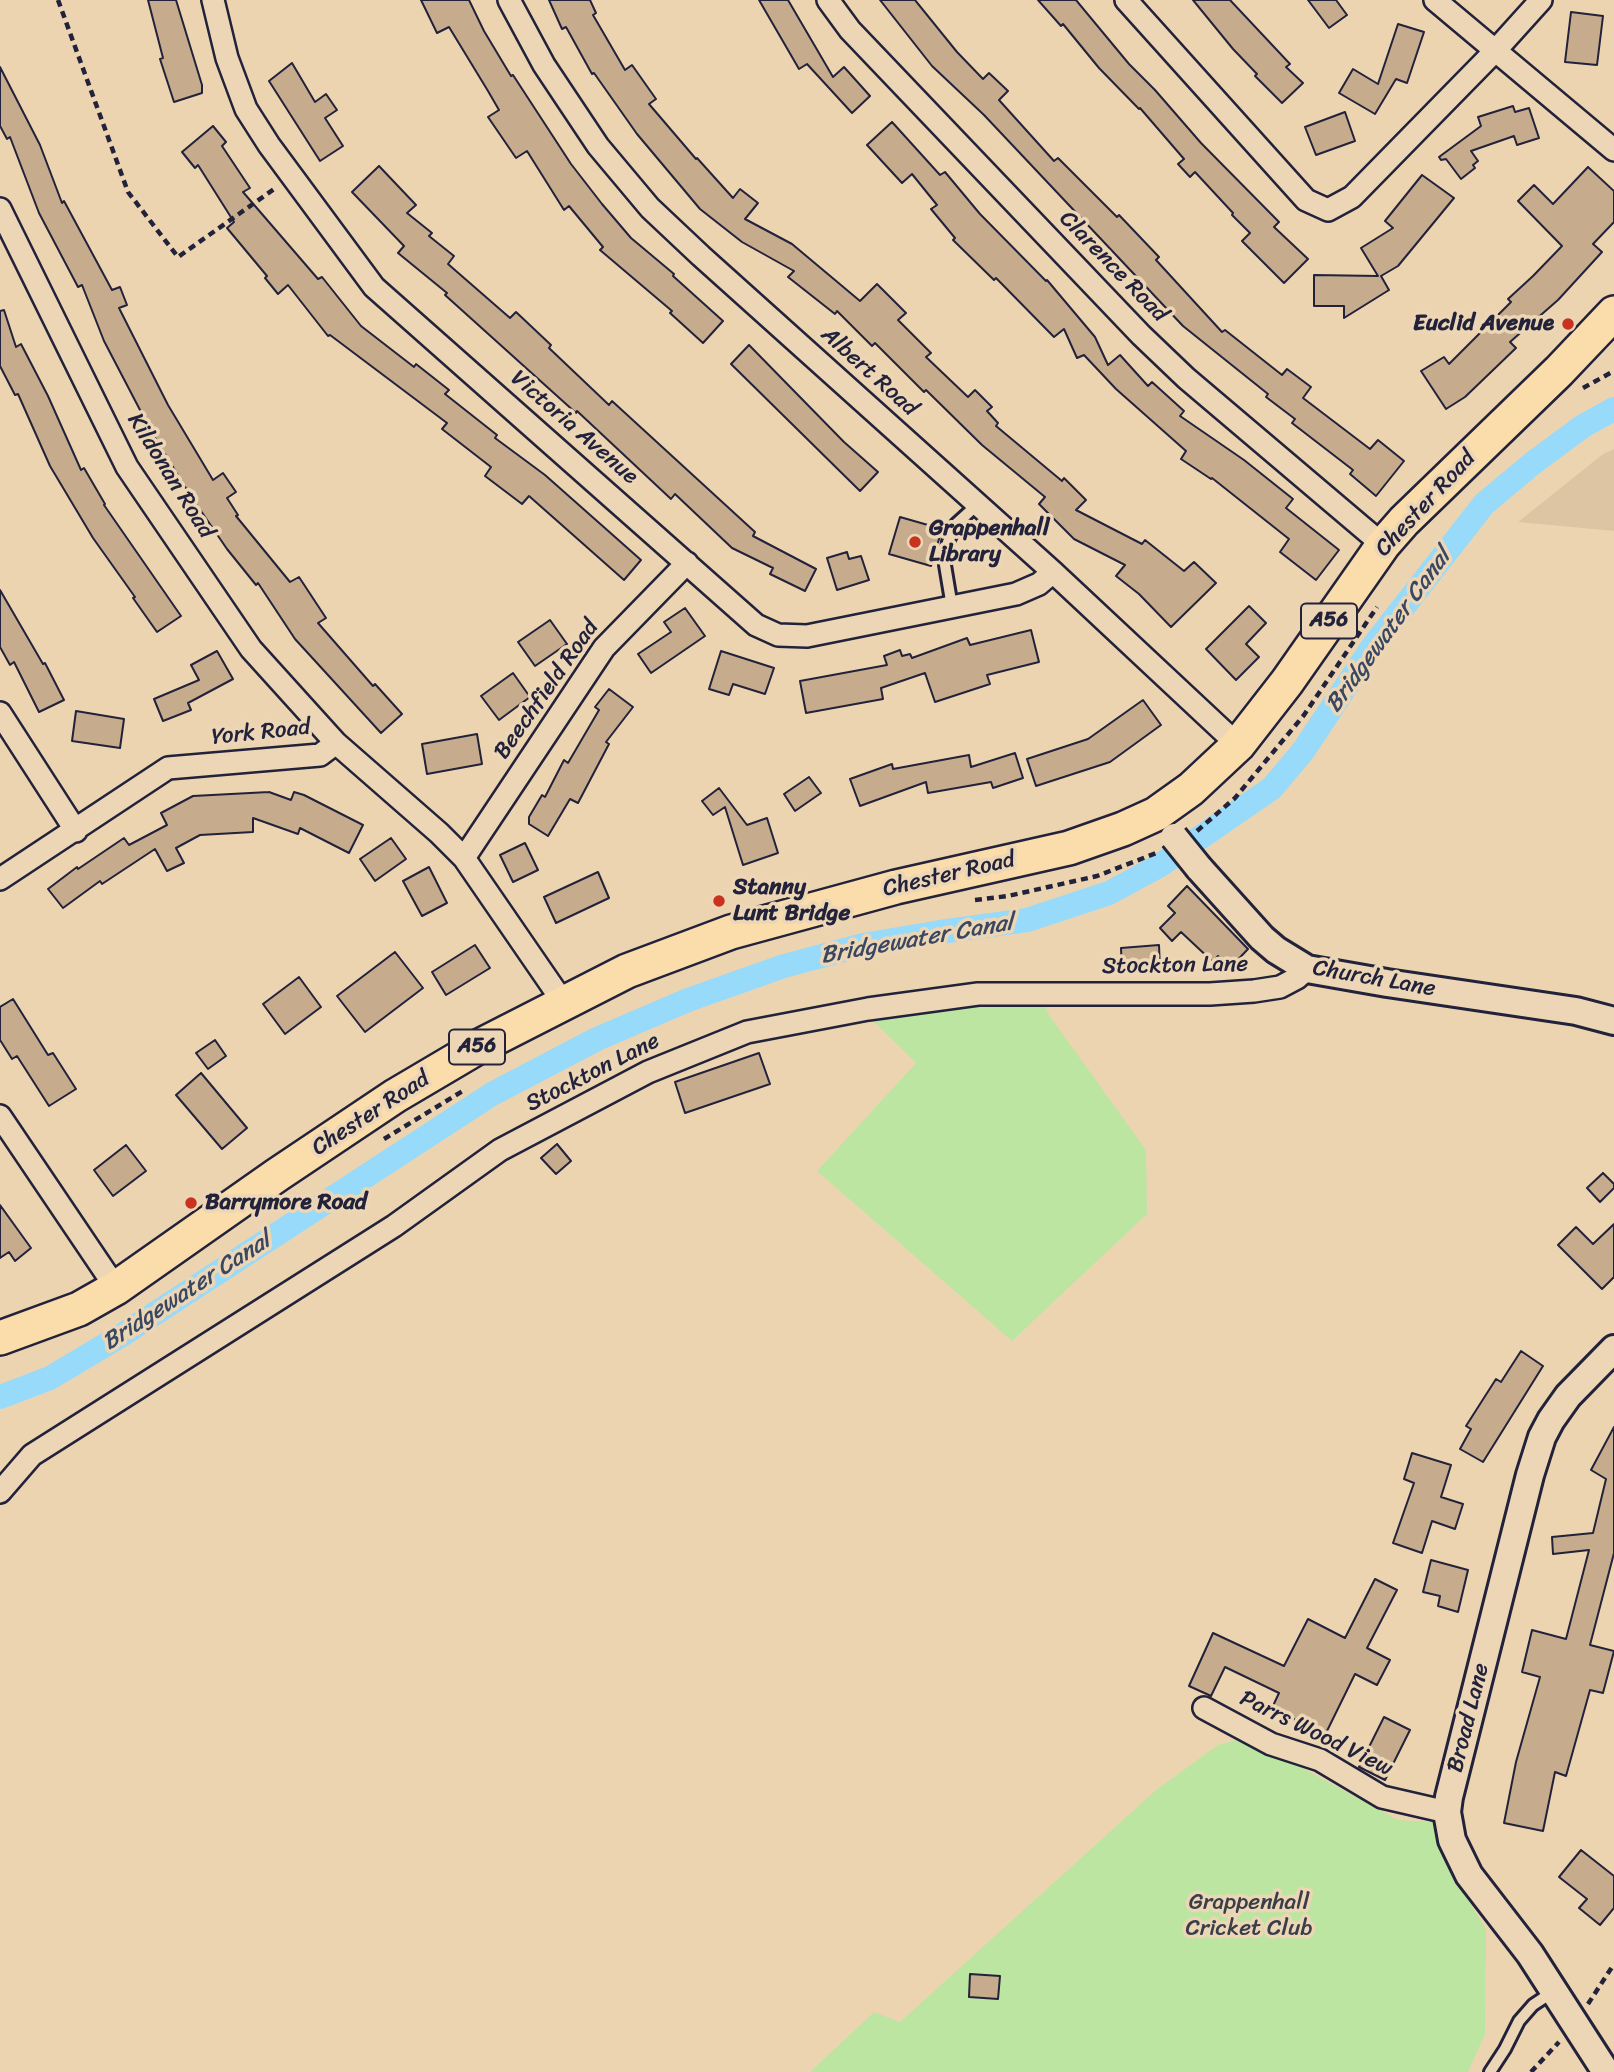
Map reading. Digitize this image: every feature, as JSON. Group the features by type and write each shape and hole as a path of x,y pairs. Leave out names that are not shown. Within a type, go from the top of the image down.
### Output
{"main road":[{"name":"Chester Road","path":"0,1338 79,1309 116,1288 395,1096 478,1047 627,971 731,932 896,887 1069,848 1123,830 1165,825 1185,793 1238,745 1404,521 1559,371 1614,313"}],"street":[{"name":"Victoria Avenue","path":"213,0 227,58 246,109 292,177 374,287 757,625 778,635 807,636 1016,594 1040,584 1053,572"},
{"name":"Albert Road","path":"509,0 544,65 598,146 650,208 1053,572 1238,745"},
{"name":"Clarence Road","path":"828,0 850,30 1142,335 1186,378 1384,545"},
{"path":"1126,0 1306,200 1328,210 1352,197 1496,51 1541,0"},
{"path":"1435,0 1614,150"},
{"name":"Kildonan Road","path":"0,209 127,467 251,649 337,743"},
{"name":"Beechfield Road","path":"464,858 604,648 687,563"},
{"path":"0,713 76,831"},
{"name":"York Road","path":"0,879 168,768 320,755 337,743 464,858 563,1002"},
{"name":"Church Lane","path":"1165,825 1199,869 1262,938 1307,969 1576,1011 1614,1021"},
{"name":"Stockton Lane","path":"0,1492 32,1455 394,1226 500,1150 648,1072 747,1032 868,1009 978,994 1210,994 1254,991 1280,987 1307,969"},
{"path":"1,1121 116,1288"},
{"name":"Broad Lane","path":"1606,2072 1530,1954 1469,1875 1452,1840 1447,1812 1542,1437 1568,1396 1614,1349"},
{"name":"Parrs Wood View","path":"1205,1708 1270,1744 1320,1760 1382,1797 1447,1812"}],"lane":[{"path":"952,607 944,565 948,542 956,524 978,505"},
{"path":"1490,2072 1519,2021 1533,2005 1554,1991"}],"path":[{"path":"58,0 128,192 178,257 292,177"},
{"path":"1531,2072 1576,2023 1614,1964"}],"shaded area":[{"path":"1614,449 1614,531 1518,522 1603,454"}],"green space":[{"path":"1045,1004 1049,1015 1146,1150 1147,1214 1012,1341 817,1171 916,1063 872,1020 872,1012"},
{"name":"Grappenhall Cricket Club","path":"1240,1739 1295,1764 1398,1820 1432,1822 1447,1866 1486,1929 1485,2034 1468,2072 810,2072 874,2012 900,2022 1156,1790 1218,1745"}],"building":[{"path":"148,0 176,0 202,85 202,93 174,102 160,59 163,58"},
{"path":"421,0 469,0 511,76 513,75 571,164 602,204 631,238 723,321 703,343 670,313 672,311 600,250 603,247 569,206 564,210 527,151 516,158 488,117 499,110 488,91 449,27 437,33"},
{"path":"549,0 590,0 596,13 593,15 625,70 632,65 656,99 649,104 733,198 740,189 758,203 745,219 792,244 860,301 877,284 906,313 898,320 931,353 926,357 968,397 975,390 992,407 987,411 998,423 996,426 1062,481 1064,478 1086,500 1076,510 1142,544 1145,540 1184,571 1194,562 1216,583 1171,627 1139,594 1116,576 1125,565 1074,539 1039,504 1045,497 982,445 875,343 872,346 837,311 835,314 788,277 794,271 742,242 700,209 637,134 594,73 592,74 566,27 562,29"},
{"path":"759,0 788,0 833,77 844,67 870,96 852,113 807,64 799,69"},
{"path":"880,0 915,0 983,79 989,73 1008,91 999,100 1054,161 1058,158 1117,217 1119,215 1159,257 1156,260 1222,332 1225,330 1282,375 1287,369 1311,387 1303,398 1370,449 1378,440 1404,461 1376,496 1350,474 1353,470 1292,423 1295,419 1266,397 1268,394 1183,326 984,115 932,66"},
{"path":"1038,0 1076,0 1129,64 1201,143 1279,222 1274,227 1308,259 1284,283 1242,241 1250,233 1233,213 1195,172 1190,177 1178,164 1184,159 1140,108 1099,68 1063,24 1061,26"},
{"path":"1193,0 1230,0 1290,64 1286,67 1303,83 1282,103 1255,76 1257,74"},
{"path":"1308,0 1336,0 1347,15 1329,28"},
{"path":"1571,12 1603,16 1597,65 1565,62"},
{"path":"1398,24 1424,32 1407,83 1396,79 1375,114 1339,93 1353,69 1378,84"},
{"path":"292,63 315,102 326,94 337,110 325,118 343,146 320,161 269,81"},
{"path":"0,67 40,145 62,203 64,201 112,290 120,287 127,305 119,308 168,405 213,480 223,473 236,492 227,498 238,515 236,516 290,582 299,577 326,618 318,623 373,686 375,684 402,714 381,733 295,639 258,583 256,585 227,549 151,431 104,341 82,285 78,287 39,213 10,137 7,139 0,126"},
{"path":"1513,106 1515,112 1529,108 1539,138 1517,145 1514,136 1471,151 1478,161 1473,165 1475,168 1461,179 1446,159 1441,160 1439,157 1481,126 1478,117"},
{"path":"1345,112 1355,141 1316,155 1305,127"},
{"path":"892,122 940,175 945,172 980,214 1047,280 1095,337 1108,365 1120,355 1148,386 1152,382 1184,411 1180,416 1244,460 1293,499 1286,508 1339,550 1316,580 1280,552 1289,539 1212,478 1181,459 1186,451 1116,389 1084,355 1077,358 1064,329 1054,337 996,278 994,280 953,240 955,238 931,209 937,205 912,174 902,183 867,145"},
{"path":"213,126 226,142 222,146 250,188 243,192 318,279 322,277 361,326 449,390 445,394 497,435 495,438 545,475 641,560 624,580 529,496 522,504 485,476 491,467 442,429 447,423 328,336 288,285 278,294 265,278 267,276 227,228 234,222 198,165 195,168 182,152"},
{"path":"379,166 416,205 407,213 432,233 429,236 454,256 448,264 510,318 516,312 551,345 549,348 609,405 612,401 755,532 753,536 816,569 805,591 770,574 773,568 732,548 675,494 671,499 577,411 576,413 445,295 447,293 398,253 404,246 352,192"},
{"path":"1588,167 1614,191 1614,222 1593,244 1602,252 1558,300 1510,342 1516,348 1465,397 1446,409 1421,371 1444,357 1449,364 1511,302 1508,299 1562,246 1518,201 1534,185 1553,204"},
{"path":"1422,175 1454,198 1398,266 1381,276 1389,290 1344,318 1344,306 1314,306 1314,275 1378,276 1361,248 1393,228 1385,221"},
{"path":"4,310 16,347 21,344 81,470 84,468 104,505 181,616 157,632 93,538 50,466 18,394 15,395 0,366 0,311"},
{"path":"749,345 844,442 878,472 860,491 731,364"},
{"name":"Grappenhall Library","path":"900,517 942,529 931,566 889,554"},
{"path":"847,552 849,559 861,556 869,580 837,590 827,558"},
{"path":"0,590 43,664 45,663 64,700 39,712 14,662 10,665 0,647"},
{"path":"1249,606 1266,623 1246,644 1259,657 1236,680 1206,649"},
{"path":"685,608 705,636 651,673 638,654 671,632 664,622"},
{"path":"550,620 567,644 535,666 518,642"},
{"path":"1031,630 1039,662 987,675 990,684 935,702 925,673 881,688 883,699 806,713 800,681 887,665 884,656 900,650 902,656 910,654 912,658 967,638 970,645"},
{"path":"217,651 233,679 188,703 191,710 163,721 154,699 199,680 191,665"},
{"path":"721,651 774,668 765,694 733,684 729,695 709,689"},
{"path":"513,673 530,697 499,720 481,696"},
{"path":"609,689 633,707 606,742 609,744 578,803 570,799 548,836 529,824 529,817 542,795 545,797 564,760 568,763 599,710 595,707"},
{"path":"1143,700 1161,725 1110,762 1036,786 1027,759 1088,739"},
{"path":"76,711 124,719 120,748 72,741"},
{"path":"477,734 482,764 427,774 422,744"},
{"path":"1015,753 1023,778 993,788 991,782 928,793 926,782 860,806 850,779 892,764 893,769 969,755 971,767"},
{"path":"809,777 821,793 795,811 784,794"},
{"path":"719,788 747,825 767,818 778,853 743,865 725,807 713,815 702,801"},
{"path":"269,792 291,800 294,792 304,795 363,825 349,853 300,828 298,834 253,818 253,832 200,835 176,848 184,863 167,871 155,849 102,884 100,881 63,908 48,889 77,867 78,869 124,838 129,845 167,825 161,813 193,796"},
{"path":"391,838 406,859 375,881 360,859"},
{"path":"525,843 538,870 513,882 500,855"},
{"path":"429,867 447,903 422,916 403,881"},
{"path":"598,872 609,898 556,923 544,897"},
{"path":"1187,886 1248,949 1230,968 1218,956 1213,962 1181,932 1172,941 1160,928 1175,913 1168,906"},
{"path":"475,945 490,968 446,995 432,972"},
{"path":"1159,945 1160,969 1122,972 1121,948"},
{"path":"395,952 423,988 365,1032 337,996"},
{"path":"299,977 321,1007 285,1034 263,1004"},
{"path":"13,999 48,1055 53,1053 76,1089 49,1106 17,1056 12,1059 0,1040 0,1007"},
{"path":"215,1040 226,1056 208,1069 196,1053"},
{"path":"759,1053 770,1084 685,1113 675,1082"},
{"path":"201,1073 247,1128 222,1149 176,1095"},
{"path":"557,1144 571,1161 556,1174 541,1158"},
{"path":"126,1145 146,1171 113,1196 94,1170"},
{"path":"1603,1173 1614,1184 1614,1188 1600,1202 1587,1188"},
{"path":"0,1205 31,1248 15,1261 9,1252 0,1258"},
{"path":"1614,1224 1614,1277 1602,1289 1558,1245 1576,1227 1593,1244"},
{"path":"1521,1351 1543,1366 1483,1462 1460,1449 1471,1429 1466,1426 1496,1379 1501,1382"},
{"path":"1614,1427 1614,1553 1590,1645 1614,1651 1603,1693 1590,1690 1566,1776 1555,1772 1543,1831 1504,1823 1516,1762 1540,1677 1522,1672 1532,1630 1566,1639 1589,1550 1553,1554 1552,1537 1593,1533 1606,1479 1591,1470"},
{"path":"1412,1453 1451,1465 1441,1497 1463,1504 1455,1529 1432,1521 1422,1553 1393,1543 1414,1483 1404,1479"},
{"path":"1431,1560 1468,1570 1458,1612 1438,1606 1440,1596 1423,1592"},
{"path":"1375,1579 1397,1590 1367,1648 1390,1660 1377,1685 1355,1674 1325,1735 1272,1708 1279,1693 1225,1667 1211,1696 1189,1686 1213,1633 1284,1666 1308,1619 1345,1638"},
{"path":"1384,1717 1410,1730 1385,1780 1359,1767"},
{"path":"1581,1850 1614,1876 1614,1908 1600,1925 1579,1908 1587,1899 1559,1877"},
{"path":"970,1974 1000,1976 998,1999 969,1997"}],"waterway":[{"name":"Bridgewater Canal","path":"0,1397 50,1378 122,1335 492,1094 597,1039 688,1000 784,966 863,945 1027,920 1109,893 1159,866 1272,788 1303,751 1373,646 1484,504 1583,426 1614,409"}],"place":[{"name":"Euclid Avenue","path":"1568,324"},
{"name":"Grappenhall Library","path":"915,542"},
{"name":"Stanny Lunt Bridge","path":"719,901"},
{"name":"Barrymore Road","path":"191,1203"}]}
